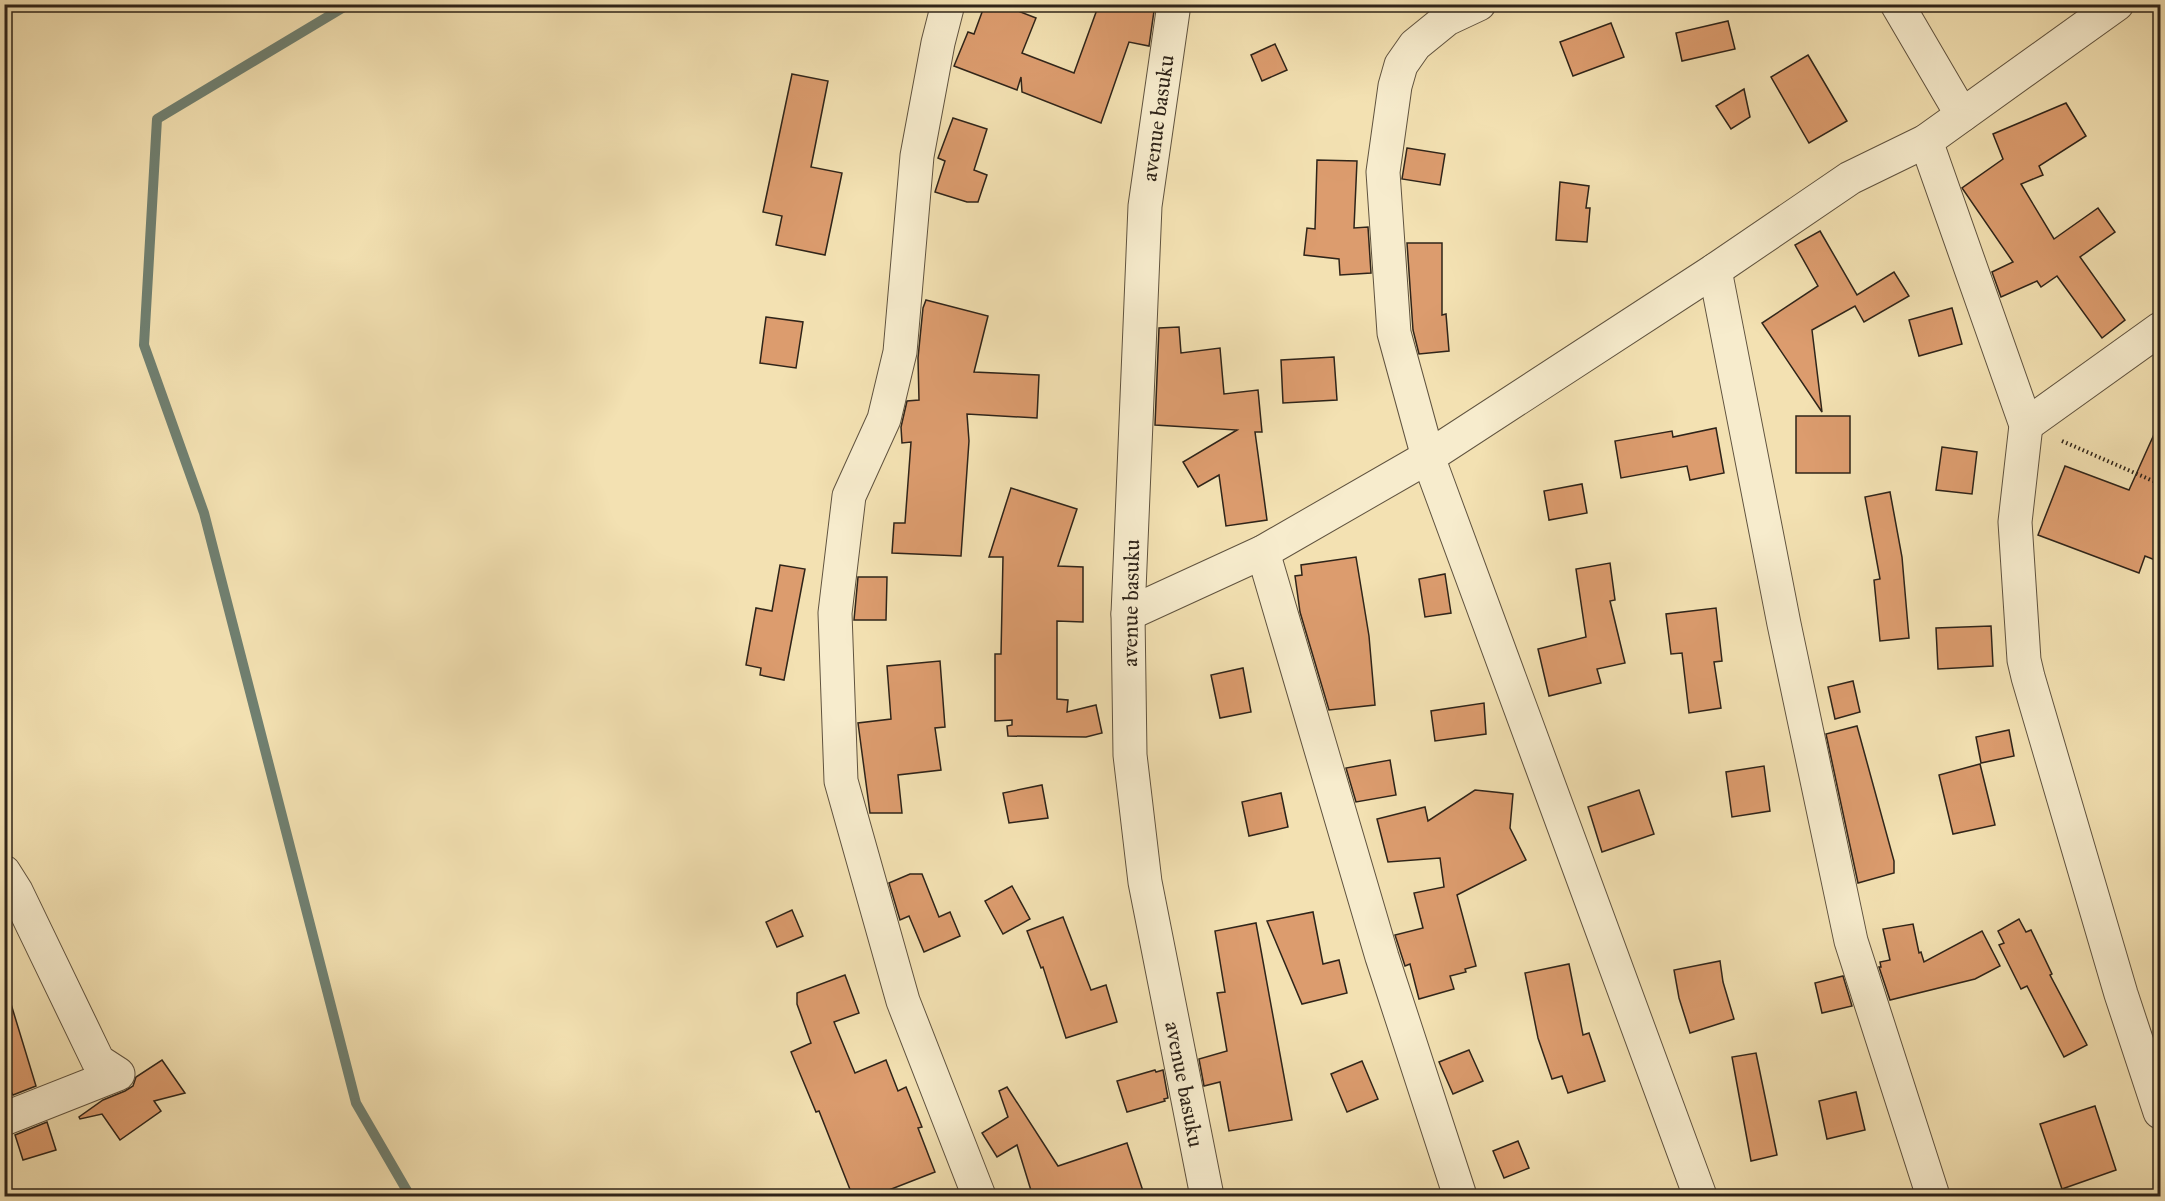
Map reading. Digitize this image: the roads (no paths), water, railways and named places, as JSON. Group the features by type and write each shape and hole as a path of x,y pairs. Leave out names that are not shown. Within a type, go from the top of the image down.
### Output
{"street":[{"path":"948,4 938,43 917,156 900,352 884,419 849,496 835,613 841,781 903,1001 979,1197"},
{"name":"avenue basuku","path":"1174,4 1145,206 1128,614 1130,754 1145,882 1207,1197"},
{"path":"1479,4 1447,19 1415,45 1401,65 1395,86 1383,172 1394,333 1428,457 1700,1197"},
{"path":"1897,4 1962,115"},
{"path":"1128,614 1263,552 1428,457 1715,270 1850,178 1926,141 2117,4"},
{"path":"1926,141 2026,425 2015,522 2024,660 2121,994 2160,1112"},
{"path":"1715,270 1784,624 1851,941 1932,1197"},
{"path":"2026,425 2160,330"},
{"path":"1263,552 1382,957 1460,1197"},
{"path":"4,872 21,902 98,1061 118,1074 4,1119"}],"waterway":[{"path":"349,4 157,119 144,345 204,513 356,1103 410,1196"}]}
